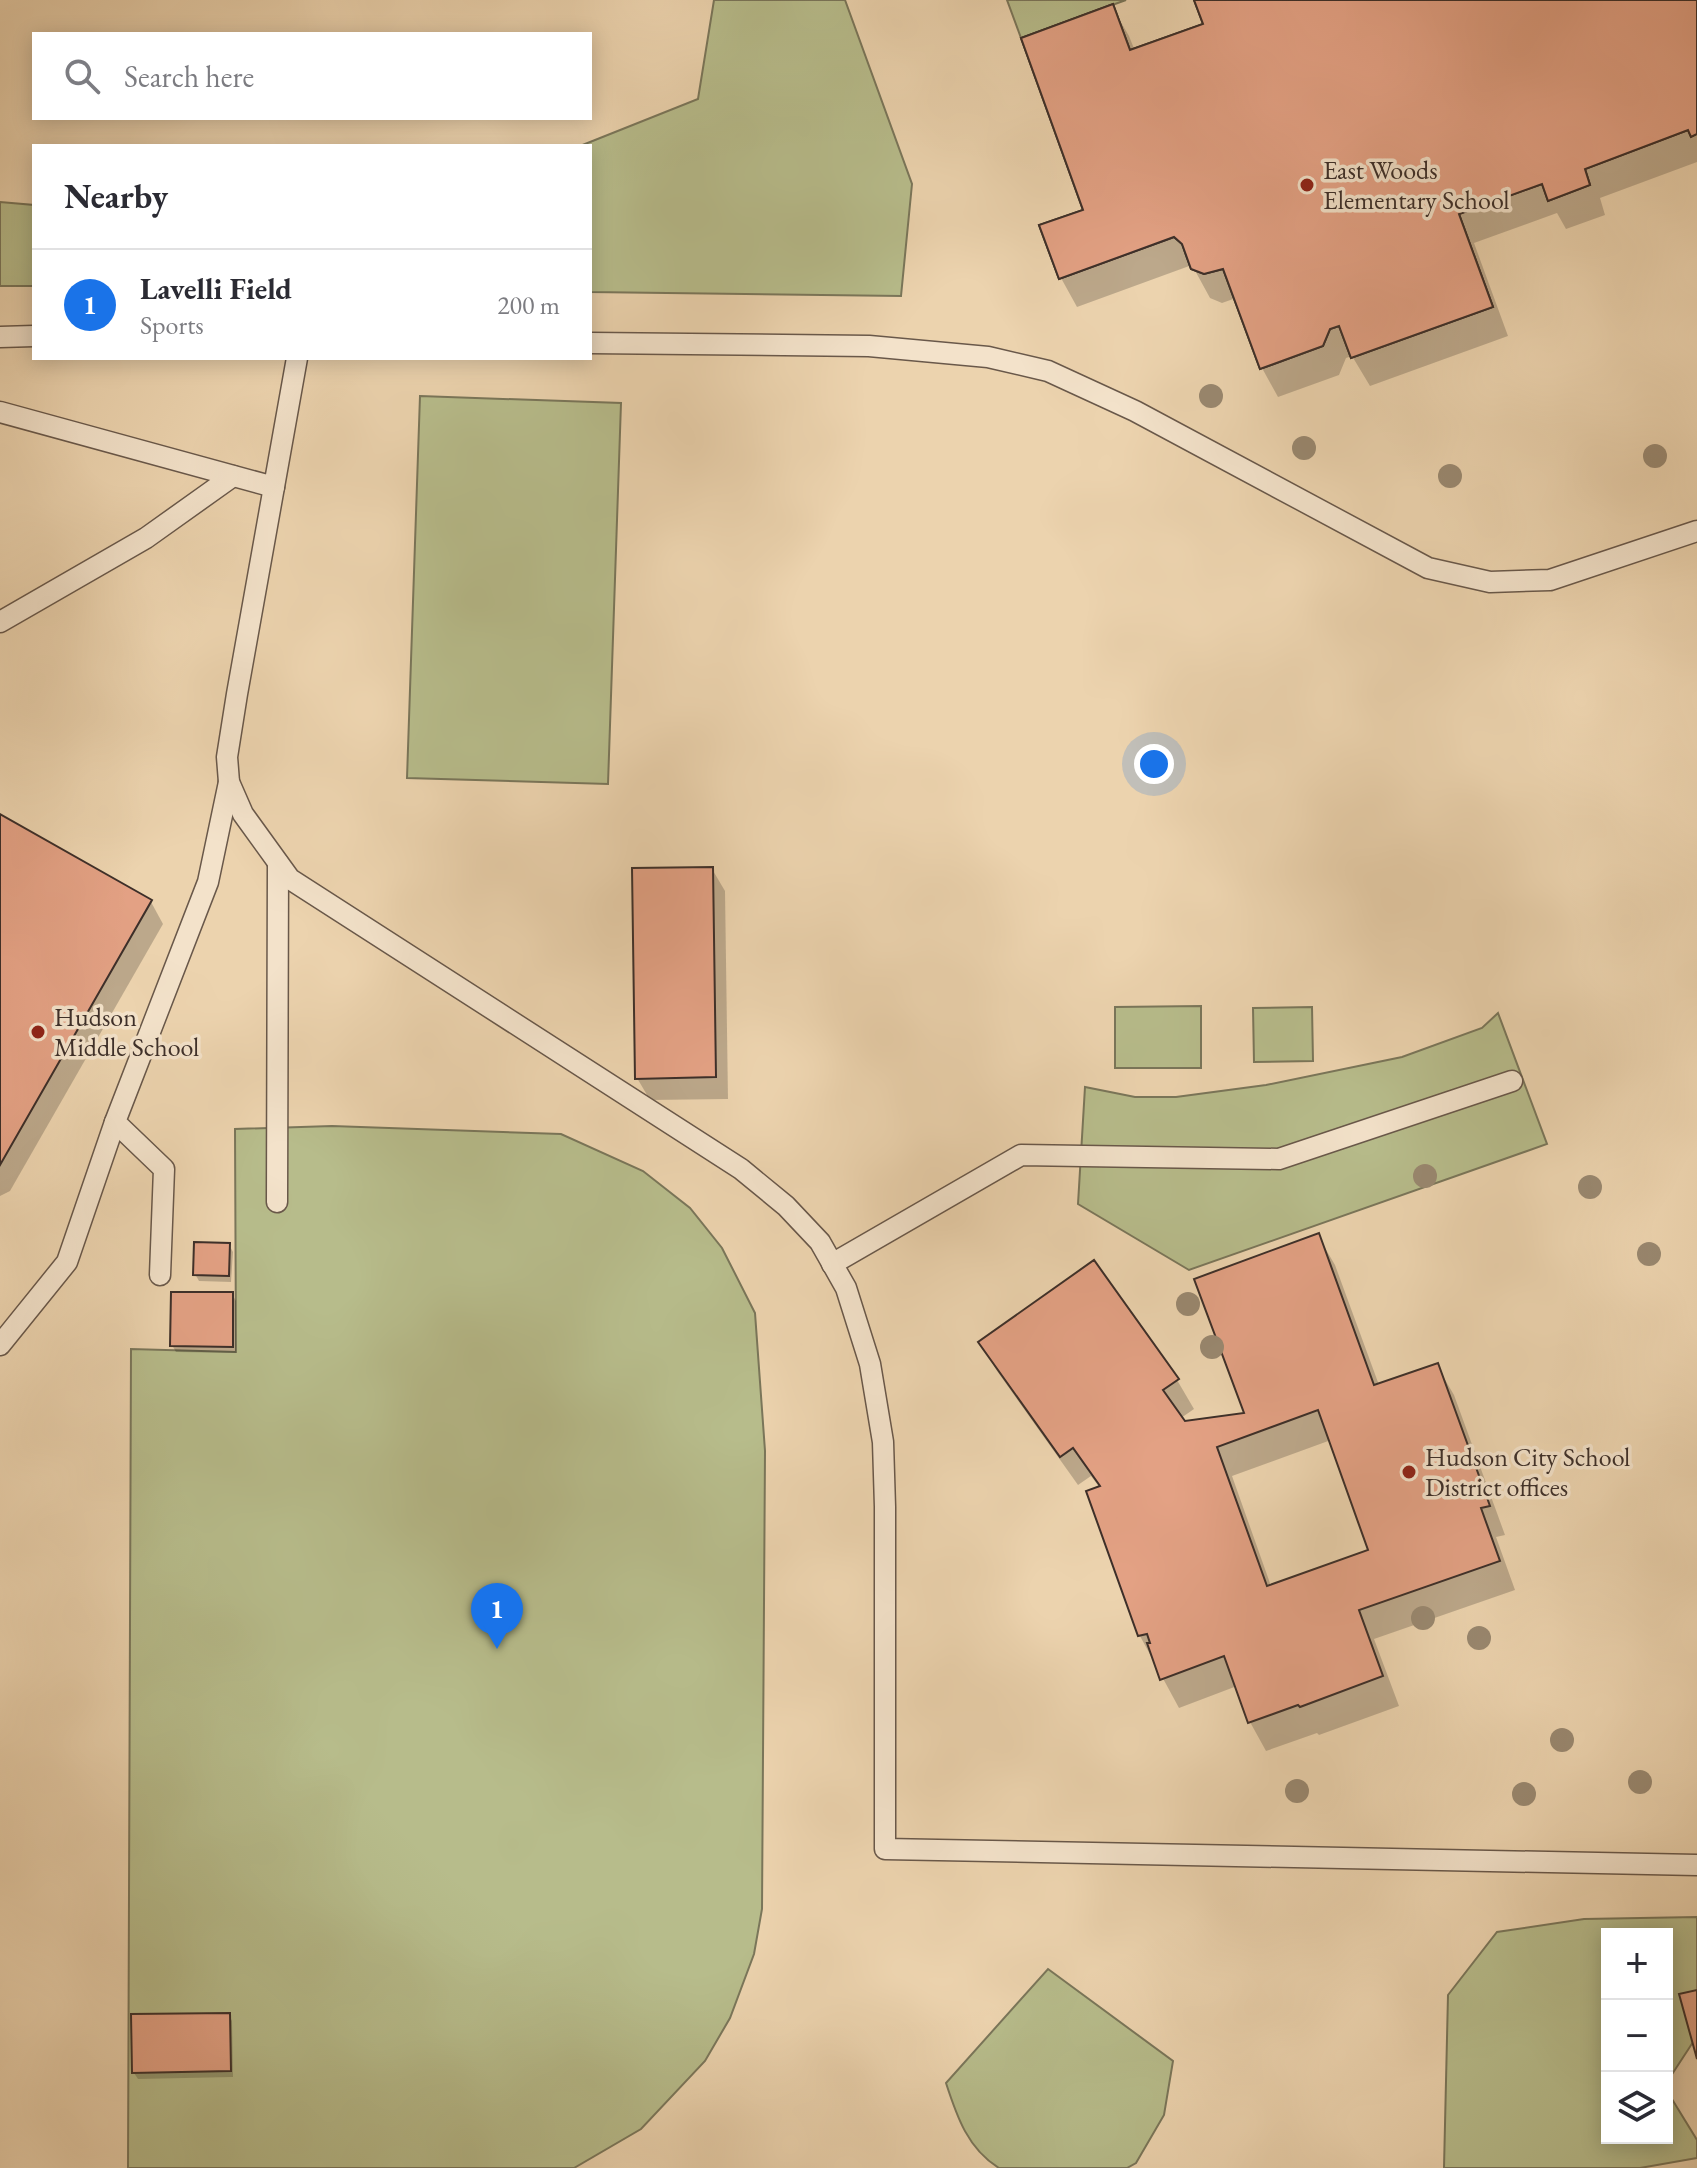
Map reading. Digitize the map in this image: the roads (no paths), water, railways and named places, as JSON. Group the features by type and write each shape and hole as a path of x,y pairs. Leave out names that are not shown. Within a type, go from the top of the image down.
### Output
{"lane":[{"path":"0,337 32,336"},
{"path":"592,343 869,346 988,357 1048,371 1135,411 1428,568 1483,581 1550,580 1697,531"},
{"path":"0,1345 67,1262 115,1122 208,882 229,782 227,757 237,694 297,360"},
{"path":"0,412 274,487"},
{"path":"0,622 146,538 233,476"},
{"path":"229,782 243,814 290,879 741,1169 786,1206 820,1242 846,1288 870,1364 883,1442 885,1849 1697,1865"},
{"path":"277,1202 278,863"},
{"path":"832,1264 1021,1155 1279,1159 1512,1081"},
{"path":"115,1122 164,1169 160,1275"}],"place":[{"name":"East Woods Elementary School","path":"1307,185"},
{"name":"Hudson Middle School","path":"38,1032"},
{"name":"Hudson City School District offices","path":"1409,1472"},
{"name":"Lavelli Field","path":"497,1649"}]}
